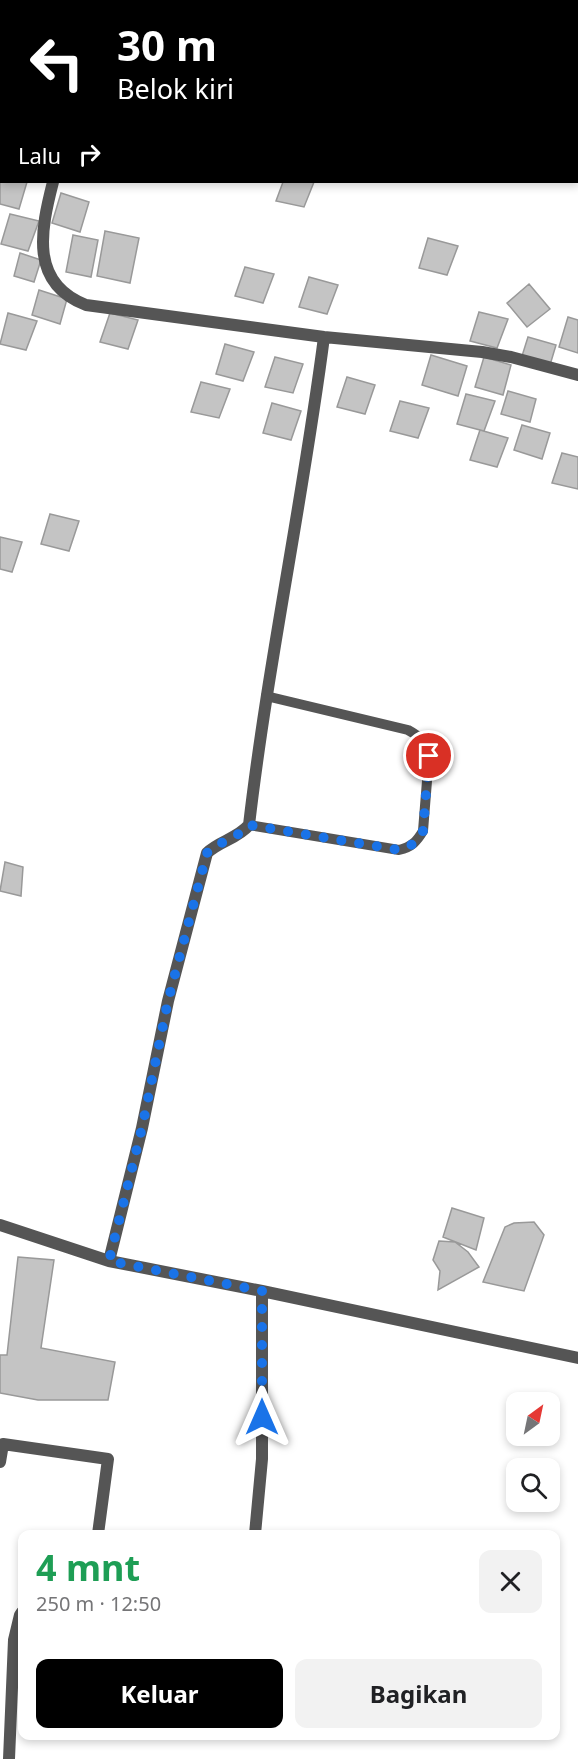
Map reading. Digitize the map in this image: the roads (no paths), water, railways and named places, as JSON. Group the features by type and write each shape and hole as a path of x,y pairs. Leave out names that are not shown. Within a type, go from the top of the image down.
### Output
{"street":[{"path":"53,183 44,218 42,257 57,288 71,299 93,306 324,337 482,352 511,357 578,375"},
{"path":"109,1261 142,1128 168,1001 207,853 214,846 241,834 249,825 266,696 313,424 324,337"},
{"path":"0,1225 109,1261 578,1358"},
{"path":"255,1530 262,1459 262,1291"},
{"path":"0,1462 3,1444 108,1459 99,1530"},
{"path":"9,1759 6,1693 18,1626"}],"lane":[{"path":"249,825 399,850 409,847 423,831 429,756 420,736 408,730 266,696"}]}
